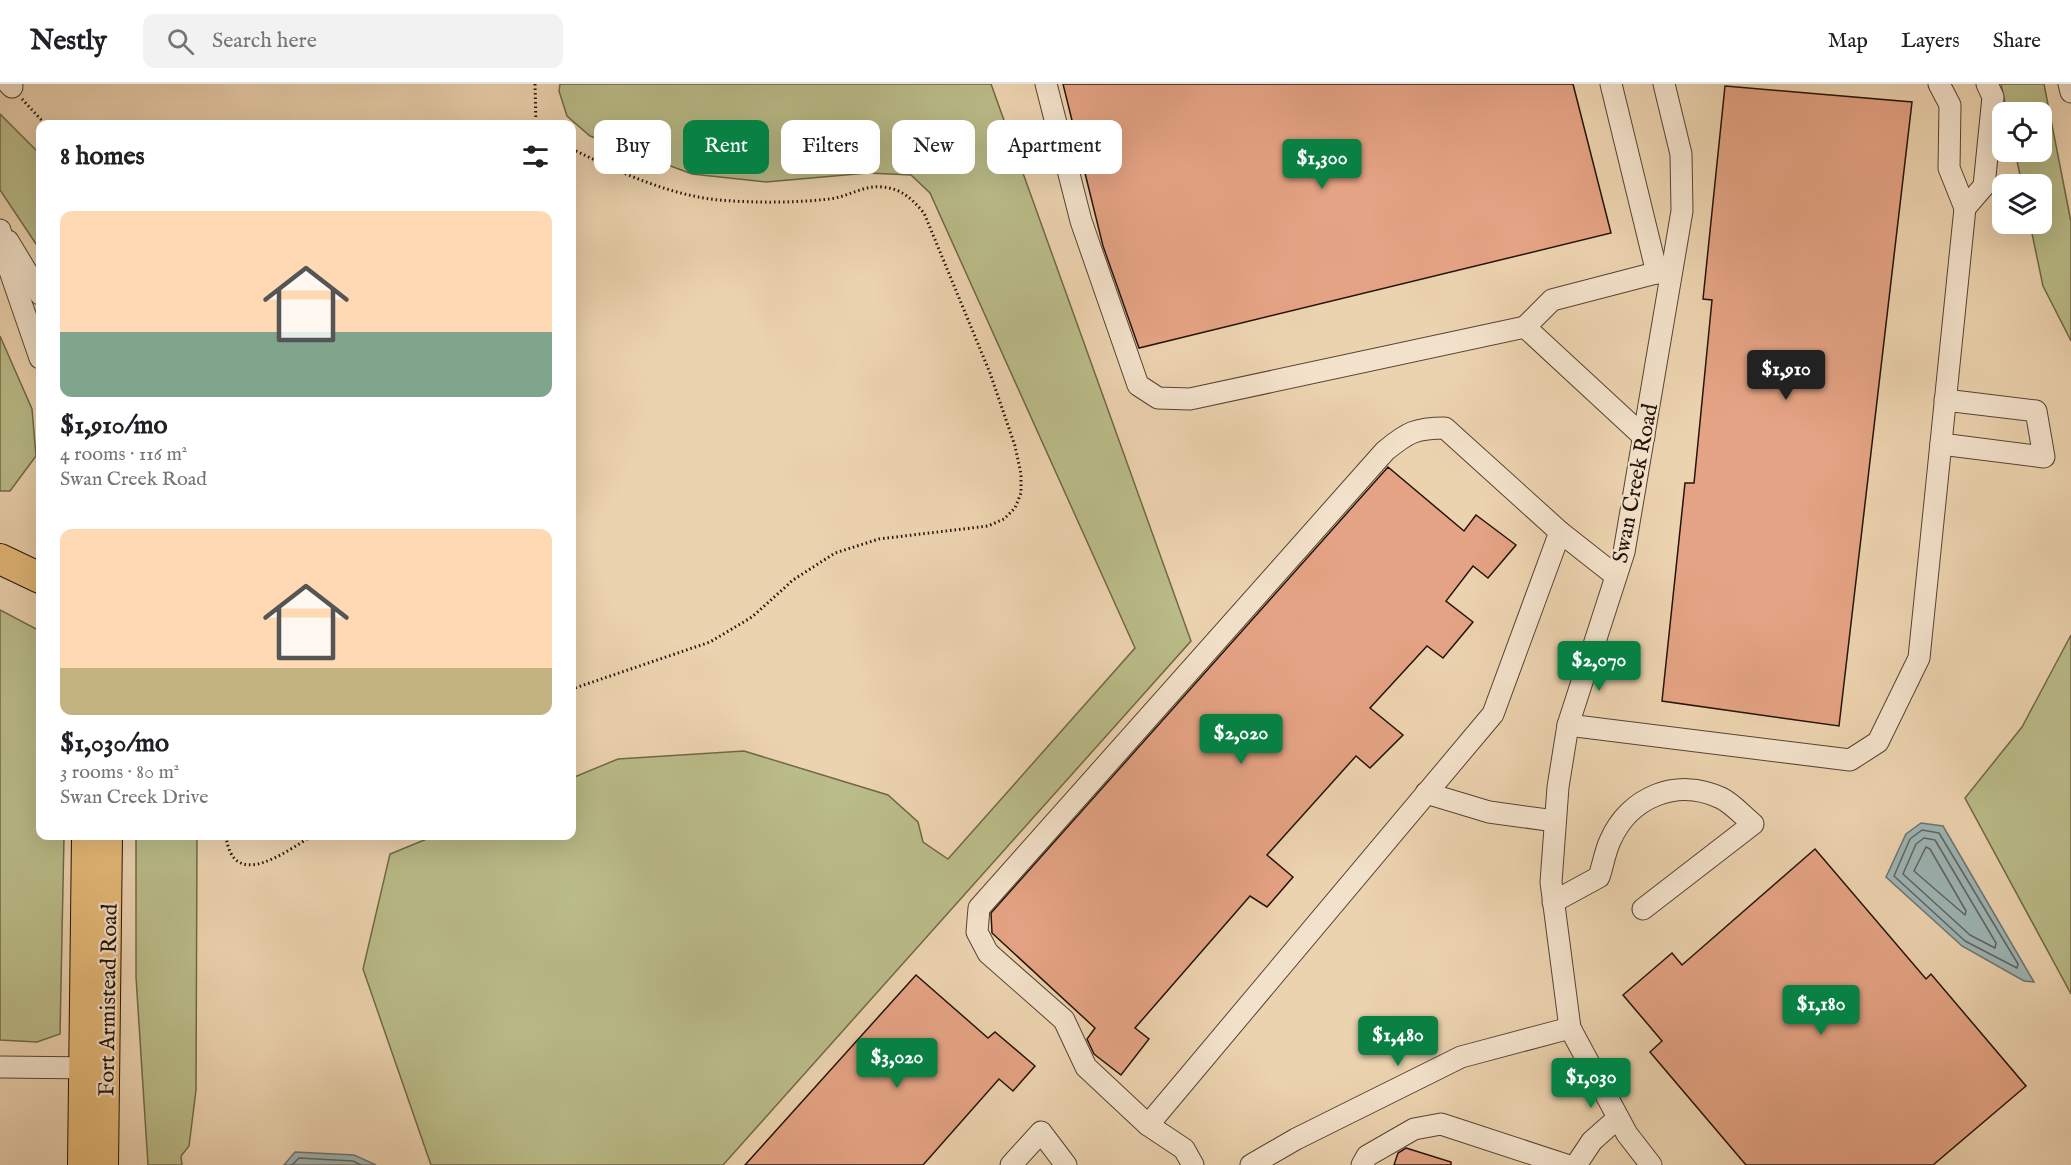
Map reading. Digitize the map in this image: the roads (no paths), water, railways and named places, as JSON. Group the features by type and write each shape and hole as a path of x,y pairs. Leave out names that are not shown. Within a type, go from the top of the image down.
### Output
{"highway":[{"path":"0,558 21,558 36,552"},
{"path":"0,558 36,576"}],"main road":[{"name":"Fort Armistead Road","path":"85,840 94,1068 105,1165"},
{"name":"Fort Armistead Road","path":"81,1165 94,1068 109,840"}],"street":[{"path":"1046,84 1082,221 1138,386 1158,398 1190,399 1525,327 1552,300 1665,271 1611,84"},
{"name":"Swan Creek Road","path":"1570,1028 1551,882 1555,821 1568,725 1624,552 1657,361 1665,271 1682,211 1681,154 1667,84"},
{"path":"1568,725 1850,760 1878,742 1919,658 1965,208 1949,168 1950,105 1939,84"},
{"path":"1965,208 1984,186 1993,97 1987,84"},
{"path":"2070,84 2071,92"},
{"path":"0,230 27,268 36,286"},
{"path":"0,230 10,271 36,346"},
{"path":"1525,327 1644,437"},
{"path":"1941,444 2044,457 2036,411 1945,400"},
{"path":"1193,1165 1184,1149 1148,1125 1086,1067 1064,1020 988,953 976,932 979,908 1385,451 1407,432 1425,428 1445,428 1560,532 1616,576"},
{"path":"1148,1125 1492,714 1560,532"},
{"path":"1553,902 1599,877 1610,840 1627,814 1650,795 1671,789 1695,790 1722,798 1753,824 1643,909"},
{"path":"1426,793 1489,812 1555,821"},
{"path":"1251,1165 1296,1139 1461,1057 1570,1028 1627,1134 1651,1165"},
{"path":"0,1066 94,1068"},
{"path":"1576,1165 1592,1141 1618,1118"},
{"path":"1362,1165 1367,1156 1414,1129 1441,1124 1566,1165"},
{"path":"1011,1165 1041,1132 1066,1165"}],"water":[{"path":"1921,823 1943,826 2034,982 2024,981 1962,946 1886,877 1906,834"},
{"path":"295,1152 354,1155 376,1165 284,1165"}]}
